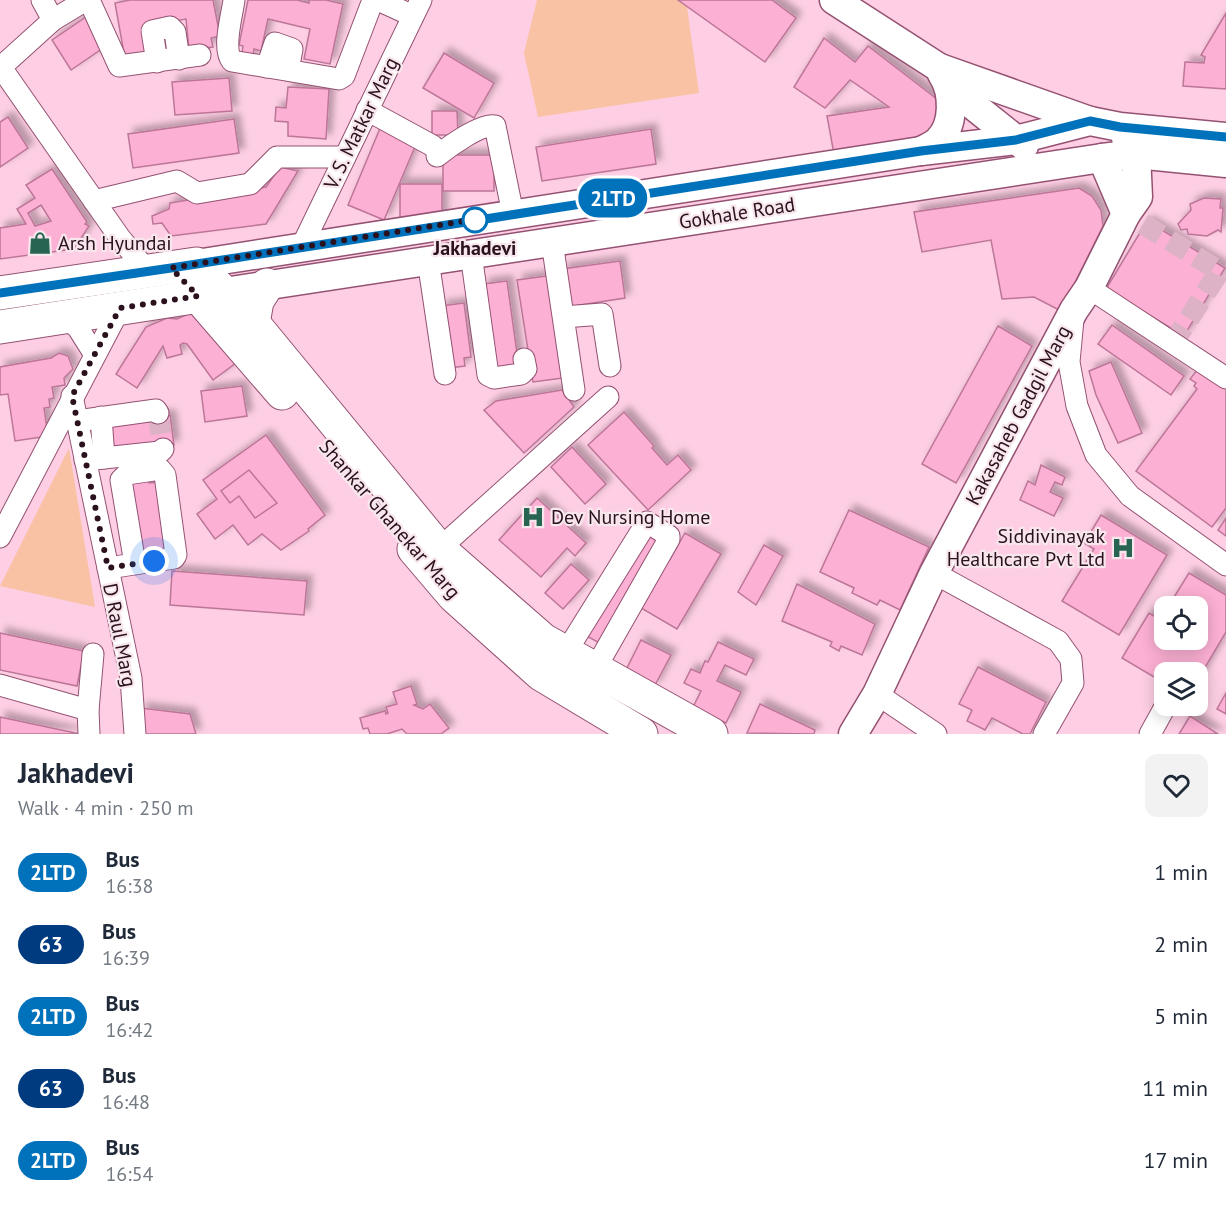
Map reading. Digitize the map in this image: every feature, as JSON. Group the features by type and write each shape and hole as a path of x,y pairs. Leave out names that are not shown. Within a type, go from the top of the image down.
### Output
{"main road":[{"path":"852,5 938,67 970,103 1048,166"},
{"path":"938,67 1090,121"},
{"path":"921,151 938,142 951,118 949,84 938,67"},
{"name":"Gokhale Road","path":"0,293 921,151 1016,140 1090,121 1120,127 1226,137"},
{"name":"Kakasaheb Gadgil Marg","path":"853,734 877,694 934,573 1082,299 1134,219 1138,197 1136,154 1120,127"},
{"name":"Gokhale Road","path":"0,327 1102,158 1136,154 1226,163"},
{"path":"1102,158 1134,219"},
{"path":"172,268 254,323 439,549 543,640 711,734"},
{"path":"254,323 257,301 267,285"},
{"name":"Shankar Ghanekar Marg","path":"211,294 454,596 541,674 641,734"}],"street":[{"path":"42,0 53,20"},
{"path":"172,268 120,238 0,67 53,20 88,0 119,66 200,55"},
{"path":"234,0 228,56 232,61 339,79 343,78 373,0"},
{"path":"378,0 417,8"},
{"name":"V. S. Matkar Marg","path":"302,246 417,8"},
{"path":"158,62 152,31 170,27 175,32 179,59"},
{"path":"367,110 435,151 489,125 495,126 509,214"},
{"path":"94,201 177,181 197,192 250,184 277,157 345,157"},
{"path":"498,170 509,214"},
{"path":"110,277 120,238"},
{"path":"552,242 574,390"},
{"path":"471,254 488,375 494,378 521,374 526,369 524,358"},
{"path":"428,260 445,374"},
{"path":"1226,378 1176,338 1082,299 1069,362 1077,406 1096,454 1130,496 1226,565"},
{"path":"0,537 120,308"},
{"path":"564,317 602,314 609,366"},
{"path":"66,316 82,333 94,355"},
{"name":"D Raul Marg","path":"72,396 77,421 95,459 96,514 131,678 135,734"},
{"path":"439,549 608,397"},
{"path":"77,421 156,410 159,413"},
{"path":"100,417 95,459 160,452 163,449"},
{"path":"108,568 135,564 176,555 163,472 160,469 124,476 121,480 135,564"},
{"path":"96,514 126,509"},
{"path":"566,652 646,522 669,536 669,539 595,669"},
{"path":"934,573 1058,641 1071,659 1073,682 1044,734"},
{"path":"89,734 88,710 93,654"},
{"path":"0,685 88,710"},
{"path":"877,694 936,734"},
{"path":"1150,734 1160,716"}],"shaded area":[{"path":"537,0 686,0 699,93 538,117 524,53"},
{"path":"69,448 95,607 0,586"}],"building":[{"path":"130,0 213,0 220,36 211,38 213,47 189,50 186,19 144,26 149,55 125,59 115,3"},
{"path":"248,0 297,0 309,3 309,0 326,0 343,4 330,64 304,59 310,29 268,19 261,51 254,49 252,61 241,59 243,46 239,45"},
{"path":"678,0 772,0 796,18 765,62"},
{"path":"1226,13 1226,89 1183,86 1185,62 1204,63 1205,57 1201,55"},
{"path":"86,17 106,46 71,70 52,40"},
{"path":"824,38 855,62 868,46 946,106 941,133 834,154 827,116 889,107 850,80 825,108 794,87"},
{"path":"444,53 494,83 474,118 423,88"},
{"path":"229,78 232,111 175,115 172,82"},
{"path":"288,87 329,89 326,139 288,136 288,122 275,121 276,107 286,108"},
{"path":"432,111 457,111 458,135 432,135"},
{"path":"8,117 28,148 0,167 0,122"},
{"path":"234,119 239,153 133,168 128,134"},
{"path":"381,126 417,142 384,220 348,205"},
{"path":"651,129 656,164 542,181 536,147"},
{"path":"443,155 494,155 494,191 443,191"},
{"path":"280,167 298,171 266,224 171,236 162,223 153,224 152,216 169,209 170,203 266,187"},
{"path":"52,169 87,222 85,224 89,226 74,249 0,259 0,228 26,224 17,209 35,198 26,185","holes":["41,205 51,221 35,226 28,213"]},
{"path":"400,184 442,184 442,218 400,218"},
{"path":"1079,188 1092,196 1101,210 1103,226 1061,311 1034,297 1002,299 991,240 922,252 914,212"},
{"path":"1204,198 1221,199 1220,208 1223,208 1221,232 1218,230 1207,236 1188,234 1187,229 1181,230 1178,224 1191,210 1190,204"},
{"path":"1147,221 1225,268 1184,336 1106,289"},
{"path":"620,261 625,298 567,307 562,269"},
{"path":"554,275 570,377 533,382 517,280"},
{"path":"507,281 519,368 494,371 483,284"},
{"path":"464,303 471,357 464,358 465,366 449,368 441,306"},
{"path":"190,313 196,315 236,363 213,380 187,344 183,343 180,345 182,354 167,358 163,346 137,388 116,374 146,327 167,318 177,319"},
{"path":"1112,325 1184,376 1171,395 1098,344"},
{"path":"998,326 1032,346 956,483 922,464"},
{"path":"59,353 68,356 73,369 64,378 65,385 52,387 54,398 49,399 50,407 44,408 48,436 15,441 8,394 0,395 0,367 51,358"},
{"path":"1111,362 1142,433 1118,443 1096,395 1089,371"},
{"path":"1201,365 1226,384 1226,508 1212,527 1136,471 1197,389 1194,386 1196,383 1190,379"},
{"path":"242,386 247,416 205,422 201,391"},
{"path":"562,390 574,407 524,453 484,410 496,401"},
{"path":"624,412 654,446 652,448 667,465 678,455 691,470 648,510 588,445"},
{"path":"170,415 174,445 106,453 105,423"},
{"path":"266,435 325,515 308,529 309,531 281,550 262,534 248,545 233,525 215,539 197,514 217,499 203,480"},
{"path":"572,447 606,484 585,504 551,467"},
{"path":"1041,465 1065,477 1062,485 1055,482 1050,492 1063,498 1054,516 1020,500 1028,481 1035,485"},
{"path":"249,470 277,503 255,518 239,496 230,503 221,491"},
{"path":"148,477 149,483 163,482 172,554 141,558 131,479"},
{"path":"537,498 586,543 575,556 567,548 541,577 499,540"},
{"path":"849,510 929,547 900,610 880,600 877,605 852,593 854,588 820,572"},
{"path":"1101,515 1167,555 1119,635 1062,601 1094,549 1084,543"},
{"path":"1226,518 1226,536 1218,530"},
{"path":"646,527 667,538 603,645 583,634"},
{"path":"685,533 721,554 677,629 641,608 667,558 670,559"},
{"path":"764,545 783,556 756,605 738,592"},
{"path":"571,564 589,580 563,609 545,593"},
{"path":"172,571 307,581 304,615 170,605"},
{"path":"1189,573 1226,595 1226,632 1208,662 1154,662 1154,677 1122,658 1149,613 1154,616 1154,650 1208,650 1208,596 1175,596"},
{"path":"797,584 875,624 862,655 841,646 839,651 830,646 832,642 782,621"},
{"path":"0,633 84,651 77,686 0,670"},
{"path":"641,640 671,655 654,687 625,672"},
{"path":"718,642 754,659 746,675 725,665 717,681 741,692 726,723 693,707 701,691 684,683 691,669 700,673"},
{"path":"978,667 1046,702 1030,734 1023,734 992,718 985,730 967,721 972,710 959,704"},
{"path":"411,686 417,704 414,705 423,709 430,704 449,728 441,734 407,734 402,729 387,734 370,734 368,728 363,729 360,718 385,711 386,714 388,713 386,707 397,704 393,692"},
{"path":"1226,693 1226,714 1217,709"},
{"path":"760,704 815,730 814,734 747,733"},
{"path":"141,708 190,714 196,734 145,734"},
{"path":"1190,716 1218,734 1179,734"},
{"path":"0,717 80,734 0,734"}],"tunnel":[{"path":"1143,224 1218,270 1179,334"},
{"path":"158,413 163,449"}],"bus line":[{"name":"2LTD","path":"0,293 921,151 1016,140 1090,121 1120,127 1226,137"}],"place":[{"name":"Jakhadevi","path":"475,220"},
{"name":"Arsh Hyundai","path":"40,243"},
{"name":"Dev Nursing Home","path":"533,517"},
{"name":"Siddivinayak Healthcare Pvt Ltd","path":"1123,548"}],"route":[{"path":"154,561 108,568 72,396 120,308 198,296 171,268 483,218 475,220"}]}
